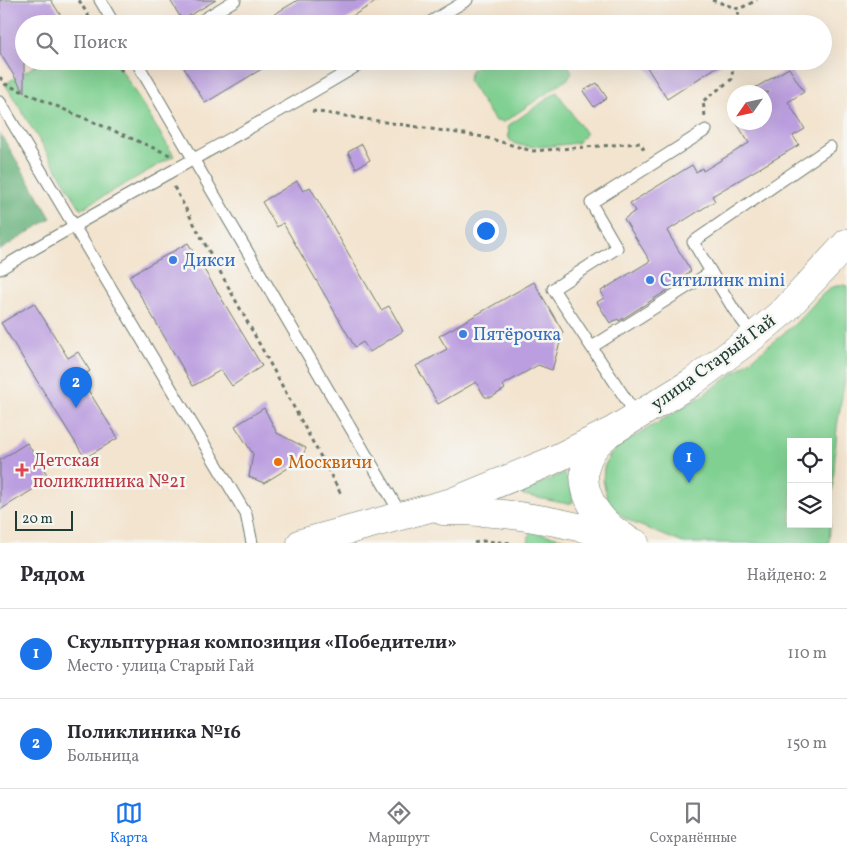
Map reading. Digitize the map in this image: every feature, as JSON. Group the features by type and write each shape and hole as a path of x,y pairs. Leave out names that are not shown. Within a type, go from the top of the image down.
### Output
{"street":[{"name":"улица Старый Гай","path":"634,543 614,531 591,504 584,485 585,469 589,454 596,443 691,383 754,336 807,287 847,243"},
{"name":"улица Старый Гай","path":"807,287 831,274 847,272"},
{"name":"улица Старый Гай","path":"301,543 452,502 614,430"},
{"name":"улица Старый Гай","path":"402,516 437,511 473,510 517,515 564,524 634,543"}],"lane":[{"path":"100,0 109,15"},
{"path":"210,15 234,0"},
{"path":"443,15 467,0"},
{"path":"141,70 402,516"},
{"path":"0,270 74,226 289,107 350,70"},
{"path":"0,102 246,514 252,543"},
{"path":"637,416 553,289 617,248 591,202 706,130"},
{"path":"754,336 734,310 693,242 830,146"},
{"path":"592,347 711,272"}],"path":[{"path":"79,0 88,15"},
{"path":"712,0 739,9 757,0"},
{"path":"738,15 739,9"},
{"path":"121,70 125,76"},
{"path":"706,130 703,101 732,79 732,70"},
{"path":"0,77 5,84 174,156"},
{"path":"289,107 484,137 532,151 640,143 652,164"},
{"path":"170,150 174,156"},
{"path":"166,161 174,156"},
{"path":"167,174 341,494"},
{"path":"474,543 483,541 512,543"}],"green space":[{"path":"28,70 121,70 174,156 81,209 5,84"},
{"path":"471,70 571,70 572,72 569,78 504,122 495,121 468,80"},
{"path":"557,92 586,134 577,143 529,146 513,143 509,138 508,126"},
{"path":"0,133 51,218 0,250"},
{"path":"847,286 847,366 837,427 832,500 832,438 787,438 787,528 830,528 829,543 683,543 636,524 623,517 613,508 607,498 603,480 604,467 610,455 622,444 697,399 737,371 795,324 832,287"},
{"path":"563,473 571,481 573,502 568,504 523,495 522,492"},
{"path":"530,531 574,541 581,543 528,543"}],"building":[{"path":"0,0 51,0 60,15 15,15 15,70 24,70 24,92 0,53"},
{"path":"170,0 216,0 190,15 179,15"},
{"path":"298,0 379,0 354,15 273,15"},
{"path":"185,70 260,70 205,103"},
{"path":"649,70 712,70 667,99"},
{"path":"786,70 790,70 804,92 788,102 805,129 793,136 799,145 712,196 715,201 667,231 691,271 680,278 682,281 619,321 618,319 610,323 597,302 604,298 601,291 650,261 624,219 635,211 630,203 692,165 696,172 702,168 703,171 749,143 741,130 772,130 772,85 760,85"},
{"path":"597,83 607,98 594,107 583,91"},
{"path":"362,144 370,160 356,168 348,152"},
{"path":"297,181 303,191 310,187 381,310 389,306 403,331 370,352 363,342 355,347 283,223 277,227 262,202"},
{"path":"188,243 262,366 232,386 221,370 193,386 129,276"},
{"path":"534,282 563,332 552,370 538,365 503,385 505,389 492,397 485,397 476,382 438,404 416,366 447,349 439,336"},
{"path":"34,303 68,358 78,352 90,371 80,377 118,438 85,458 1,323"},
{"path":"264,408 277,433 306,448 301,460 264,483 249,477 253,454 235,426"},
{"name":"Детская поликлиника №21","path":"27,443 50,479 0,510 0,460"}],"place":[{"name":"Дикси","path":"173,260"},
{"name":"Ситилинк mini","path":"650,280"},
{"name":"Пятёрочка","path":"463,334"},
{"name":"Поликлиника №16","path":"76,408"},
{"name":"Москвичи","path":"278,462"},
{"name":"Детская поликлиника №21","path":"22,470"},
{"name":"Скульптурная композиция «Победители»","path":"689,483"}]}
